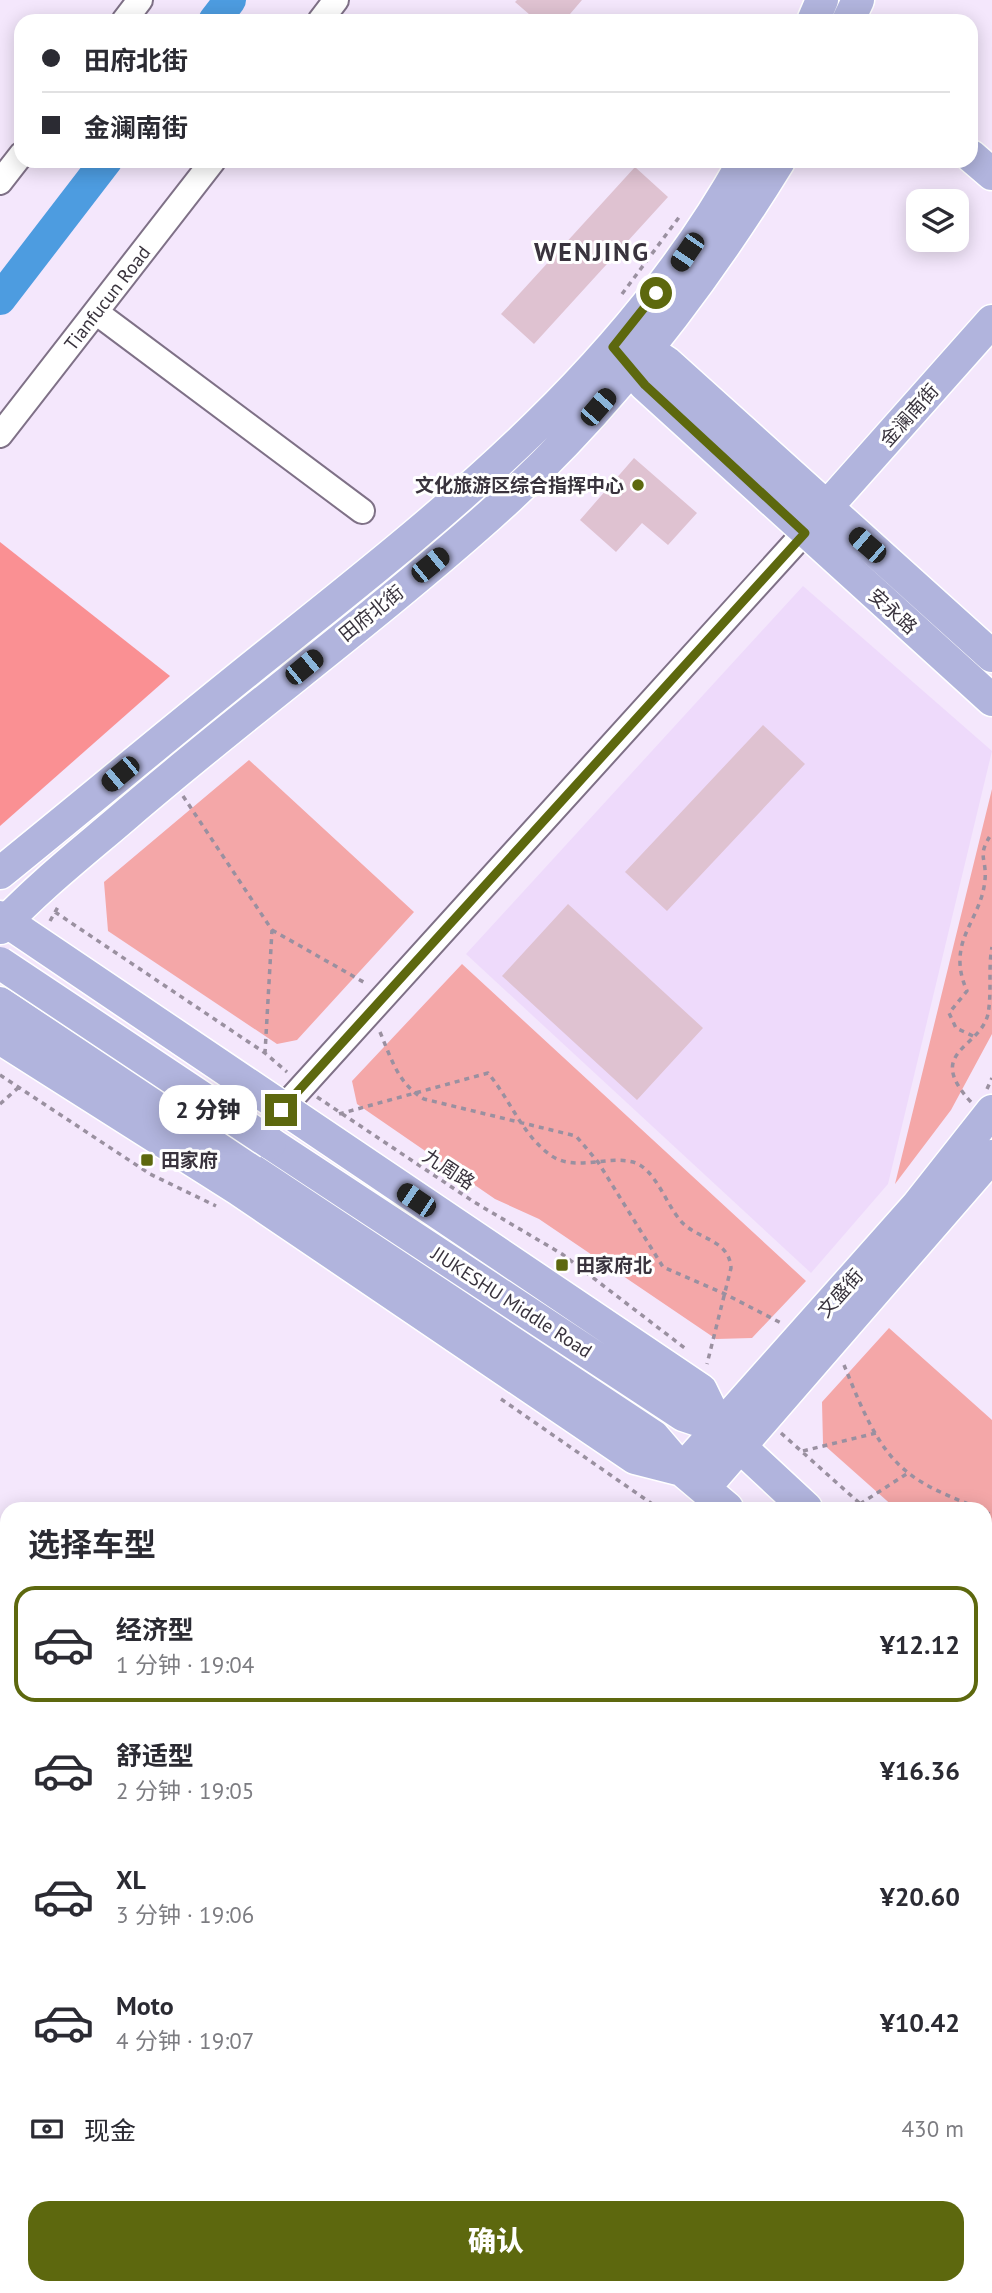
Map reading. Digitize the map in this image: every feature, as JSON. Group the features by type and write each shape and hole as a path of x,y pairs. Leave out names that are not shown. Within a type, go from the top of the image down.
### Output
{"main road":[{"path":"978,162 992,174"},
{"name":"田府北街","path":"2,922 199,752 490,515 564,444 629,350 673,272 740,168"},
{"name":"田府北街","path":"0,873 450,508 629,350 742,222 775,168"},
{"name":"金澜南街","path":"825,509 992,321"},
{"name":"安永路","path":"629,350 825,509 992,656"},
{"name":"安永路","path":"629,350 645,385 992,700"},
{"path":"2,922 701,1390 729,1437"},
{"name":"JIUKESHU Middle Road","path":"0,963 683,1415 729,1437 799,1502"},
{"name":"JIUKESHU Middle Road","path":"0,1003 653,1436 704,1489"},
{"path":"0,1038 238,1189 635,1458 704,1489"},
{"name":"文盛街","path":"704,1489 729,1437 918,1206 983,1108"},
{"name":"文盛街","path":"729,1437 765,1418 992,1156"}],"street":[{"path":"129,14 140,0"},
{"path":"325,14 336,0"},
{"path":"0,182 14,164"},
{"name":"Tianfucun Road","path":"0,435 208,168"},
{"path":"97,313 362,511"},
{"path":"281,1110 805,533"}],"path":[{"path":"183,796 272,930 369,985"},
{"path":"972,1035 956,1028 949,1013 967,991 960,976 964,932 980,897 985,878 981,855 992,833"},
{"name":"九周路","path":"31,897 265,1053 339,1114 474,1202 562,1254 715,1370"},
{"path":"265,1053 272,930"},
{"path":"983,1108 956,1085 952,1069 958,1051 988,1017 992,947"},
{"path":"380,1032 399,1076 413,1093 424,1099 576,1136 598,1162 663,1267 725,1294 784,1325"},
{"path":"339,1114 488,1073 523,1125 549,1155 570,1163 634,1162 645,1169 681,1222 724,1248 730,1255 731,1268 707,1364"},
{"path":"0,1075 150,1174 223,1209"},
{"path":"0,1104 19,1087"},
{"path":"841,1359 876,1433 896,1462 908,1473 966,1502"},
{"path":"491,1392 649,1502"},
{"path":"765,1418 858,1502"},
{"path":"802,1451 876,1433"},
{"path":"863,1502 908,1473"}],"shaded area":[{"path":"0,542 170,676 0,826"},
{"path":"803,586 992,751 888,1184 811,1273 466,954"},
{"path":"249,760 414,912 297,1040 277,1044 108,931 104,882"},
{"path":"992,789 992,1034 951,1110 895,1184"},
{"path":"462,964 806,1281 752,1338 716,1339 539,1219 495,1199 357,1104 352,1081"},
{"path":"889,1328 992,1420 992,1502 888,1502 823,1444 822,1402"}],"building":[{"path":"582,0 570,14 529,14 515,2"},
{"path":"634,168 668,197 534,344 501,314"},
{"name":"文化旅游区综合指挥中心","path":"634,458 697,513 668,545 642,523 616,552 580,520"},
{"path":"763,725 805,764 667,911 625,872"},
{"path":"568,904 703,1028 637,1100 502,976"}],"waterway":[{"path":"219,14 230,0"},
{"path":"0,299 101,168"}],"place":[{"name":"文化旅游区综合指挥中心","path":"638,485"},
{"name":"田家府","path":"147,1160"},
{"name":"田家府北","path":"562,1265"}],"district":[{"name":"WENJING","path":"592,252"}],"route":[{"path":"281,1110 805,533 645,385 613,347 656,293"}]}
